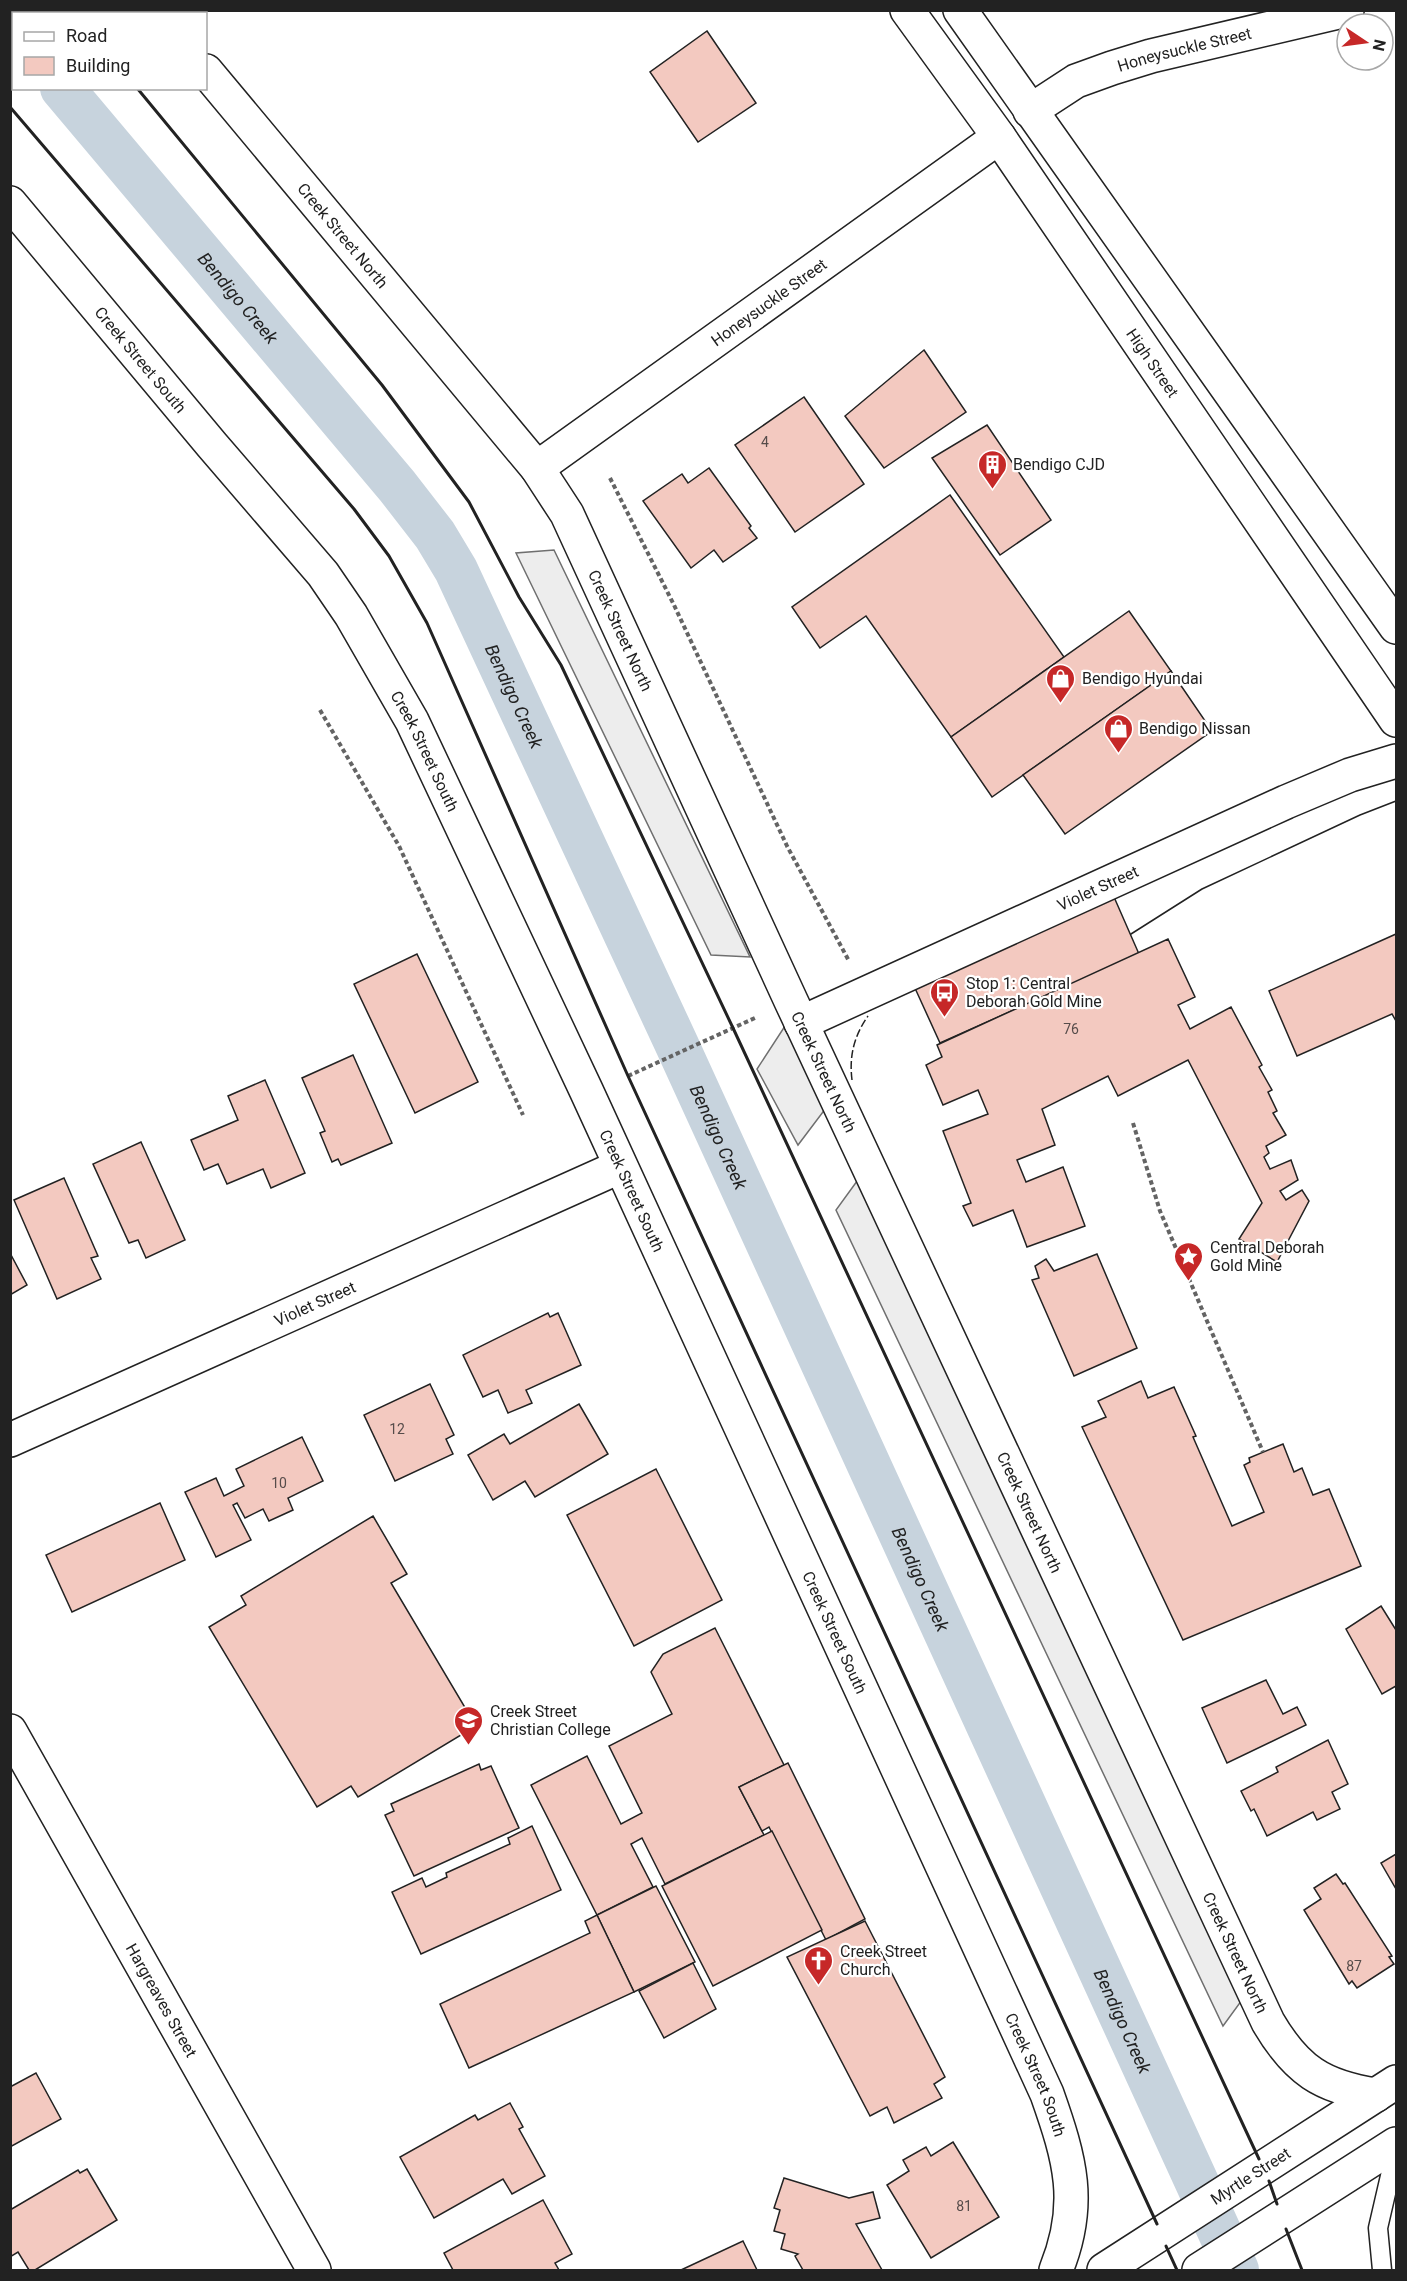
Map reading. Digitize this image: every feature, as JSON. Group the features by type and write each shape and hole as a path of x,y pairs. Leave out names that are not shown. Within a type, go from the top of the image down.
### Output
{"main road":[{"name":"High Street","path":"907,10 999,137 1396,720"},
{"path":"960,10 1396,627"},
{"name":"Honeysuckle Street","path":"537,468 999,137 1030,111 1078,80 1122,65 1347,10"},
{"name":"Creek Street North","path":"207,72 537,468 567,514 801,1023 1268,2022 1289,2055 1311,2075 1339,2088 1387,2088"},
{"name":"Creek Street South","path":"10,203 212,445 323,573 351,615 412,721 581,1080 1047,2094 1063,2141 1073,2186 1070,2227 1056,2271"},
{"name":"Violet Street","path":"801,1023 1286,802 1350,776 1396,761"},
{"name":"Violet Street","path":"10,1440 620,1167"},
{"name":"Hargreaves Street","path":"10,1731 314,2271"},
{"name":"Myrtle Street","path":"1104,2271 1387,2088"},
{"path":"1199,2271 1396,2144"}],"lane":[{"path":"1382,2271 1378,2228 1396,2150"}],"path":[{"path":"610,478 674,605 786,846 851,965"},
{"path":"320,710 399,846 523,1115"},
{"path":"628,1076 733,1028"},
{"path":"1133,1124 1160,1212 1263,1452"}],"shaded area":[{"path":"554,550 750,957 711,955 516,553"},
{"path":"785,1026 826,1108 798,1145 757,1069"},
{"path":"860,1177 1242,2000 1223,2026 836,1210"}],"building":[{"path":"707,31 756,103 698,142 650,72"},
{"path":"924,350 966,412 884,468 845,416"},
{"path":"804,397 864,484 795,532 735,445"},
{"name":"Bendigo CJD","path":"987,425 1051,520 1000,555 932,458"},
{"path":"709,468 751,526 749,528 757,538 723,562 714,550 691,568 643,501 682,474 688,483"},
{"path":"950,495 1064,657 951,737 866,616 820,648 792,607"},
{"name":"Bendigo Hyundai","path":"1129,611 1171,671 992,797 951,737"},
{"name":"Bendigo Nissan","path":"1171,671 1212,731 1065,834 1023,775"},
{"path":"1114,897 1139,954 940,1043 914,986"},
{"path":"1396,934 1396,1021 1392,1014 1297,1056 1269,991"},
{"path":"1168,939 1195,997 1178,1005 1190,1029 1231,1007 1262,1065 1259,1067 1272,1090 1268,1092 1277,1111 1273,1113 1286,1135 1266,1146 1269,1153 1264,1157 1270,1169 1291,1160 1298,1180 1280,1191 1286,1200 1302,1190 1309,1201 1277,1262 1239,1239 1262,1203 1188,1060 1118,1096 1108,1076 1042,1109 1055,1145 1017,1160 1026,1182 1063,1167 1085,1226 1027,1247 1013,1210 973,1226 963,1206 971,1203 943,1131 988,1114 978,1090 943,1105 926,1065 942,1057 937,1045"},
{"path":"417,954 478,1082 415,1113 354,984"},
{"path":"353,1055 392,1143 341,1165 338,1159 332,1162 320,1133 325,1131 302,1078"},
{"path":"265,1080 305,1173 271,1188 263,1169 227,1184 218,1164 204,1170 191,1140 238,1120 228,1096"},
{"path":"141,1142 185,1240 146,1258 138,1240 129,1243 93,1164"},
{"path":"64,1178 98,1256 91,1258 101,1279 57,1299 14,1200"},
{"path":"10,1253 27,1285 10,1295"},
{"path":"1097,1254 1137,1348 1074,1376 1032,1280 1039,1278 1035,1266 1046,1259 1054,1271"},
{"path":"548,1313 550,1317 558,1313 581,1365 526,1390 532,1403 508,1413 498,1390 483,1397 463,1355"},
{"path":"1141,1381 1148,1398 1174,1387 1232,1526 1264,1512 1244,1465 1250,1462 1249,1458 1283,1444 1294,1472 1302,1468 1313,1495 1329,1489 1361,1566 1183,1640 1082,1427 1106,1417 1098,1401"},
{"path":"430,1384 454,1435 446,1439 453,1454 395,1481 364,1415"},
{"path":"579,1404 608,1454 535,1497 525,1481 493,1500 468,1455 504,1434 510,1444"},
{"path":"302,1437 323,1481 288,1498 293,1510 269,1521 263,1509 245,1518 237,1503 233,1505 251,1540 216,1557 185,1492 216,1478 224,1496 244,1486 236,1469"},
{"path":"656,1469 722,1600 634,1646 567,1515"},
{"path":"160,1503 185,1560 72,1612 46,1555"},
{"path":"373,1516 407,1574 391,1583 476,1726 358,1797 351,1786 317,1807 209,1627 246,1605 241,1596"},
{"path":"1381,1606 1396,1630 1396,1686 1382,1694 1346,1629"},
{"path":"715,1628 784,1765 739,1787 764,1835 665,1884 642,1838 631,1844 653,1887 597,1915 531,1785 587,1756 621,1824 642,1813 609,1746 672,1714 651,1672 663,1654"},
{"path":"1266,1680 1283,1714 1297,1707 1306,1725 1227,1763 1202,1708"},
{"path":"1328,1740 1348,1784 1332,1792 1340,1809 1317,1820 1313,1812 1267,1836 1254,1809 1251,1811 1241,1791 1278,1772 1276,1767"},
{"path":"788,1763 865,1919 826,1940 769,1827 762,1831 739,1787"},
{"path":"479,1764 481,1770 491,1766 519,1828 414,1876 385,1815 394,1811 391,1804"},
{"path":"532,1826 561,1890 421,1954 392,1892 422,1878 426,1887 447,1877 446,1873 510,1844 508,1838"},
{"path":"772,1831 822,1930 713,1986 662,1886"},
{"path":"1396,1854 1396,1889 1381,1863"},
{"path":"1336,1874 1343,1884 1345,1883 1392,1956 1389,1957 1394,1964 1357,1988 1352,1981 1349,1984 1304,1910 1321,1899 1314,1888"},
{"path":"656,1886 695,1962 634,1992 597,1915"},
{"path":"597,1915 634,1992 469,2068 440,2004 590,1933 585,1921"},
{"path":"865,1921 945,2077 934,2084 942,2098 894,2123 887,2107 870,2116 787,1957"},
{"path":"693,1963 716,2009 664,2038 639,1991"},
{"path":"36,2073 61,2119 10,2147 10,2087"},
{"path":"510,2103 523,2127 519,2129 545,2176 512,2194 503,2179 434,2218 400,2157 475,2115 478,2120"},
{"path":"953,2142 999,2217 931,2258 887,2185 909,2171 903,2160 926,2147 931,2156"},
{"path":"87,2169 117,2220 35,2270 29,2270 18,2252 10,2257 10,2210 78,2170 80,2173"},
{"path":"784,2178 849,2198 873,2192 880,2218 856,2224 882,2270 803,2270 795,2256 798,2254 781,2249 785,2234 774,2231 780,2210 774,2208"},
{"path":"543,2200 572,2254 555,2263 559,2270 453,2270 444,2253"},
{"path":"743,2241 757,2270 681,2270"}],"waterway":[{"name":"Bendigo Creek","path":"64,90 397,486 435,535 456,570 677,1045 1237,2270"}],"tram line":[{"path":"1131,934 1202,889 1360,815 1396,801"}],"fence":[{"path":"852,1080 851,1063 854,1046 859,1031 868,1016"}],"wall":[{"path":"139,90 382,385 469,502 519,597 561,665 733,1028 1259,2159"},
{"path":"10,107 354,509 389,556 427,623 628,1076 1157,2224"},
{"path":"1269,2181 1277,2204"},
{"path":"1286,2229 1302,2270"},
{"path":"1166,2246 1177,2270"}],"place":[{"name":"Bendigo CJD","path":"992,490"},
{"name":"Bendigo Hyundai","path":"1061,704"},
{"name":"Bendigo Nissan","path":"1118,754"},
{"name":"Stop 1: Central Deborah Gold Mine","path":"945,1018"},
{"name":"Central Deborah Gold Mine","path":"1189,1282"},
{"name":"Creek Street Christian College","path":"469,1746"},
{"name":"Creek Street Church","path":"819,1986"}]}
